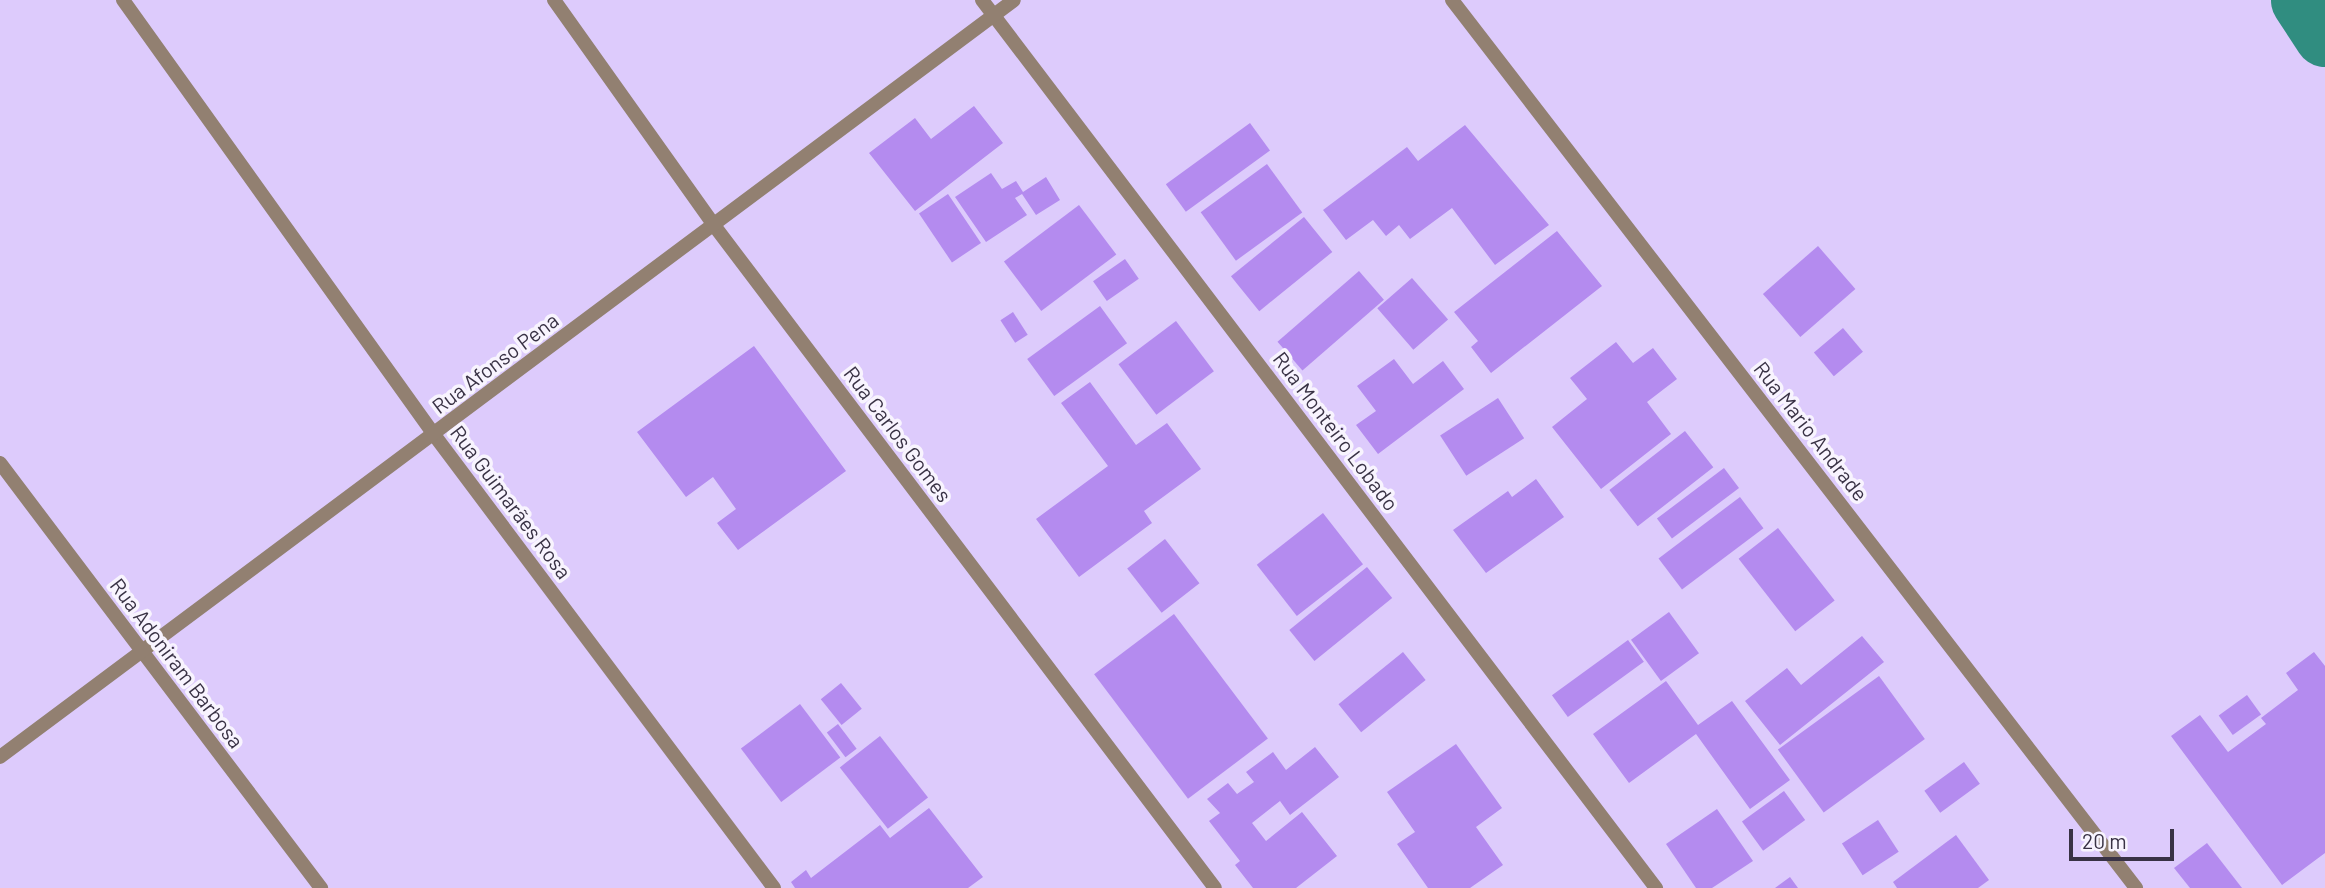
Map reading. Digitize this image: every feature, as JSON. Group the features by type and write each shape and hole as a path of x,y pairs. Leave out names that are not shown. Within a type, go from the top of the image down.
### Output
{"street":[{"name":"Rua Guimarães Rosa","path":"123,0 435,436 774,888"},
{"name":"Rua Carlos Gomes","path":"554,0 713,224 1214,888"},
{"name":"Rua Monteiro Lobado","path":"982,0 1656,888"},
{"name":"Rua Afonso Pena","path":"0,757 144,654 1014,0"},
{"name":"Rua Mario Andrade","path":"1452,0 2136,888"},
{"name":"Rua Adoniram Barbosa","path":"0,463 321,888"}],"building":[{"path":"974,106 1003,143 915,211 869,153 915,118 931,139"},
{"path":"1250,123 1270,151 1186,212 1166,184"},
{"path":"1465,125 1549,225 1495,265 1452,208 1410,239 1399,225 1386,236 1373,220 1346,240 1323,210 1407,147 1418,161"},
{"path":"1267,164 1302,213 1236,261 1201,212"},
{"path":"991,173 1002,189 1016,181 1023,192 1046,177 1060,200 1036,215 1022,194 1015,198 1027,215 986,242 955,197"},
{"path":"948,194 981,243 952,262 919,214"},
{"path":"1079,205 1116,255 1041,311 1004,262"},
{"path":"1304,217 1332,252 1259,311 1231,276"},
{"path":"1557,231 1602,286 1491,373 1471,347 1478,341 1454,312"},
{"path":"1818,246 1855,289 1800,337 1763,294"},
{"path":"1125,259 1139,279 1107,301 1093,281"},
{"path":"1359,271 1384,300 1302,371 1277,342"},
{"path":"1412,278 1448,320 1413,350 1377,308"},
{"path":"1100,306 1127,343 1054,396 1027,359"},
{"path":"1013,312 1028,335 1015,343 1000,320"},
{"path":"1176,321 1214,371 1156,415 1118,364"},
{"path":"1843,328 1863,352 1834,376 1814,352"},
{"path":"1616,342 1633,363 1653,348 1677,379 1647,402 1671,434 1601,489 1552,427 1587,399 1570,378"},
{"path":"754,346 846,471 738,550 717,523 736,509 713,477 686,497 637,432"},
{"path":"1394,359 1413,384 1443,361 1464,389 1378,454 1356,425 1376,411 1357,386"},
{"path":"1090,382 1136,445 1167,423 1201,469 1144,511 1152,523 1079,577 1036,519 1108,466 1061,403"},
{"path":"1498,398 1524,438 1466,476 1440,436"},
{"path":"1685,431 1713,467 1638,526 1609,490"},
{"path":"1724,468 1739,488 1672,539 1657,519"},
{"path":"1536,479 1564,517 1486,573 1453,530 1508,491 1512,497"},
{"path":"1740,497 1763,528 1682,590 1659,558"},
{"path":"1323,513 1363,564 1297,616 1257,565"},
{"path":"1778,528 1835,600 1795,631 1739,559"},
{"path":"1165,539 1199,583 1162,613 1127,569"},
{"path":"1367,567 1392,598 1314,661 1289,630"},
{"path":"1669,612 1699,653 1661,681 1631,640"},
{"path":"1174,614 1268,739 1188,799 1094,674"},
{"path":"1862,636 1884,662 1780,745 1745,701 1787,668 1801,685"},
{"path":"1628,640 1644,662 1568,717 1552,695"},
{"path":"1403,652 1426,680 1361,732 1338,704"},
{"path":"2314,652 2325,666 2325,853 2282,885 2171,736 2200,715 2228,752 2266,724 2261,718 2298,690 2286,673"},
{"path":"1879,676 1925,739 1824,813 1778,749"},
{"path":"1666,681 1698,725 1732,701 1790,780 1750,809 1696,734 1629,783 1593,734"},
{"path":"841,683 862,709 842,725 821,699"},
{"path":"2247,695 2261,714 2233,735 2219,716"},
{"path":"800,704 840,758 781,802 741,749"},
{"path":"838,724 857,749 845,757 827,732"},
{"path":"880,736 928,797 888,829 840,767"},
{"path":"1456,744 1502,808 1476,827 1503,865 1470,888 1428,888 1397,844 1415,832 1387,792"},
{"path":"1315,747 1339,777 1290,815 1280,801 1252,823 1266,841 1302,812 1337,856 1296,888 1253,888 1235,865 1240,861 1209,821 1220,813 1207,799 1228,783 1237,794 1254,782 1246,772 1273,752 1286,770"},
{"path":"1964,762 1980,784 1940,813 1924,791"},
{"path":"1784,791 1805,820 1763,851 1742,822"},
{"path":"929,808 983,877 968,888 795,888 791,882 806,870 811,878 880,825 890,838"},
{"path":"1717,809 1753,861 1712,888 1696,888 1666,844"},
{"path":"1878,820 1899,852 1863,875 1842,843"},
{"path":"1956,835 1989,880 1978,888 1897,888 1893,882"},
{"path":"2207,843 2242,888 2190,888 2174,868"},
{"path":"1790,877 1798,888 1775,888"}],"waterway":[{"path":"2302,0 2325,35"}]}
